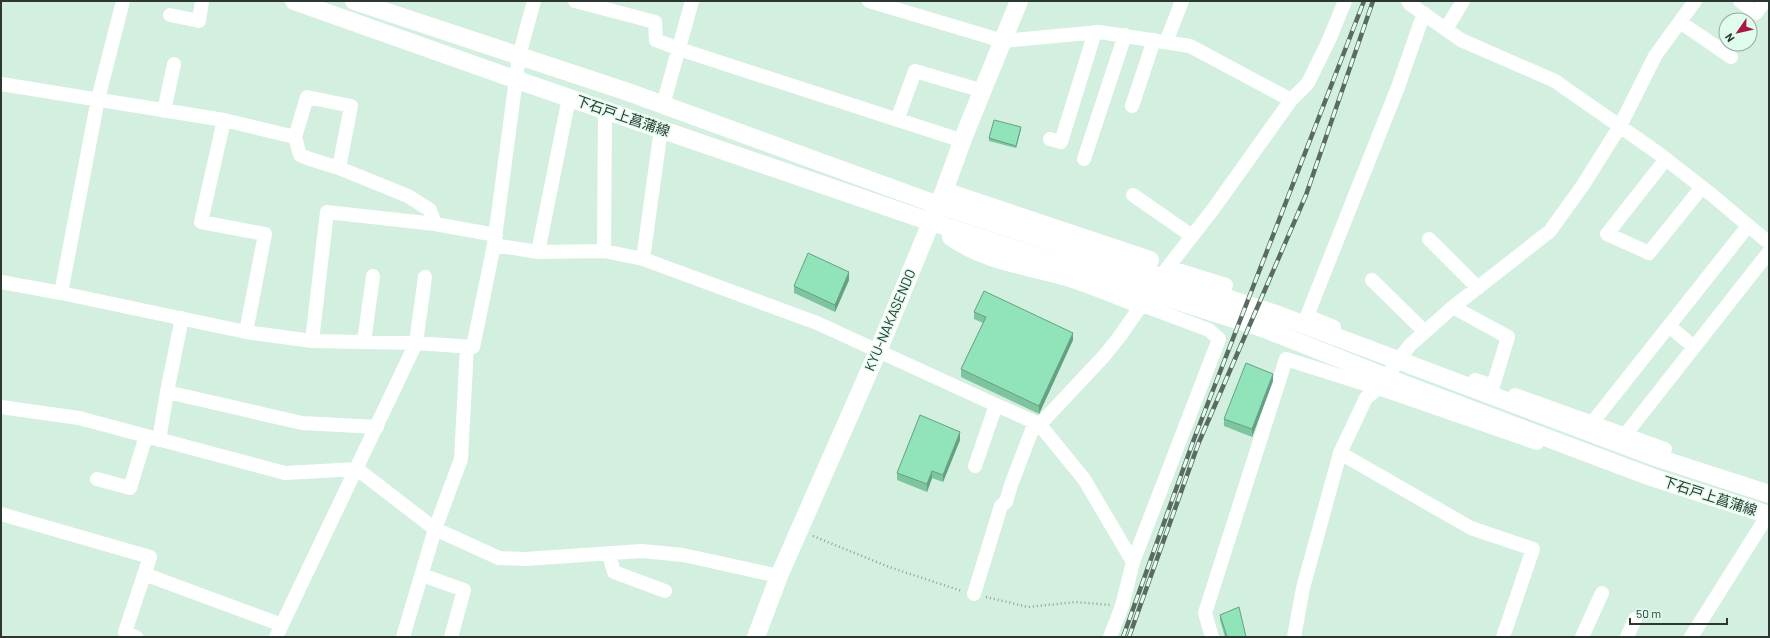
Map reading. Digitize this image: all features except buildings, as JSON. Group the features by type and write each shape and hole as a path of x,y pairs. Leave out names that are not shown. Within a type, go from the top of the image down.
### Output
{"main road":[{"name":"下石戸上菖蒲線","path":"294,1 661,129 958,212 1273,313 1769,494"},
{"name":"下石戸上菖蒲線","path":"354,1 663,105 938,206 953,229 1265,329 1409,386 1651,477 1769,514"},
{"name":"KYU-NAKASENDO","path":"756,637 779,576 878,351 938,206 1019,1"},
{"path":"938,206 1168,267"},
{"path":"938,206 961,244 1008,263 1070,278 1142,305"}],"street":[{"path":"61,293 98,99 123,1"},
{"path":"170,15 199,21 202,1"},
{"path":"1,282 61,293 246,332 312,341 416,343 473,347 495,240 519,56 534,1"},
{"path":"575,1 655,22 656,40 679,49 963,142"},
{"path":"663,105 692,1"},
{"path":"869,1 1003,41 1095,32 1190,46 1291,100"},
{"path":"1132,106 1160,41 1182,1"},
{"path":"974,594 1001,506 1006,502 1010,486 1032,430 1104,356 1291,100 1308,83 1329,40 1345,1"},
{"path":"1408,1 1410,4 1461,40 1555,81 1666,159 1769,243"},
{"path":"1446,29 1463,1"},
{"path":"1294,637 1303,588 1340,453 1366,398 1378,388 1403,354 1453,307 1550,231 1583,185 1620,126 1655,56 1695,1"},
{"path":"1740,1 1756,13 1765,1"},
{"path":"1424,13 1398,87 1307,316 1403,354 1625,435 1661,454"},
{"path":"1680,22 1731,57"},
{"path":"1050,139 1061,142 1095,32"},
{"path":"1084,160 1125,36"},
{"path":"164,111 174,64"},
{"path":"897,120 915,71 983,91"},
{"path":"1,84 224,120 295,137"},
{"path":"339,168 351,106 307,97 295,137 300,154 408,196 430,210 435,224"},
{"path":"538,252 569,98"},
{"path":"604,251 605,110"},
{"path":"224,120 202,222 265,234 246,332"},
{"path":"643,259 661,129"},
{"path":"1666,159 1607,234 1649,253 1702,187"},
{"path":"1133,196 1192,236"},
{"path":"312,341 327,212 435,224 538,252 604,251 643,259 817,323 996,406 1039,424 1084,479 1133,562"},
{"path":"1592,423 1748,226"},
{"path":"1429,239 1478,288"},
{"path":"1625,435 1769,252"},
{"path":"1168,267 1226,285 1209,330"},
{"path":"364,342 374,276"},
{"path":"144,574 282,633 416,343 425,277"},
{"path":"1372,280 1426,332"},
{"path":"1110,637 1122,606 1133,562 1219,339 1209,330 1142,305"},
{"path":"1453,307 1508,337 1492,386"},
{"path":"97,479 130,488 153,438 167,392 182,318"},
{"path":"1669,326 1694,347"},
{"path":"403,637 435,529 461,459 467,347"},
{"path":"1212,637 1205,613 1286,359 1378,388 1699,500"},
{"path":"167,392 302,423 377,427"},
{"path":"975,466 996,406"},
{"path":"1,407 79,418 285,473 357,469 435,529 499,558 525,559 642,552 682,555 779,576"},
{"path":"1340,453 1472,528 1533,549 1503,637"},
{"path":"1,514 150,557 125,632 136,637"},
{"path":"1691,637 1769,514"},
{"path":"609,555 614,572 665,591"},
{"path":"422,575 464,590 451,637"},
{"path":"1582,637 1602,593"},
{"path":"1627,637 1635,619"}],"path":[{"path":"799,531 890,567 974,594 1028,607 1076,602 1122,606"}],"railway":[{"path":"1123,637 1194,439 1364,1"},
{"path":"1129,637 1199,442 1306,195 1373,1"}]}
